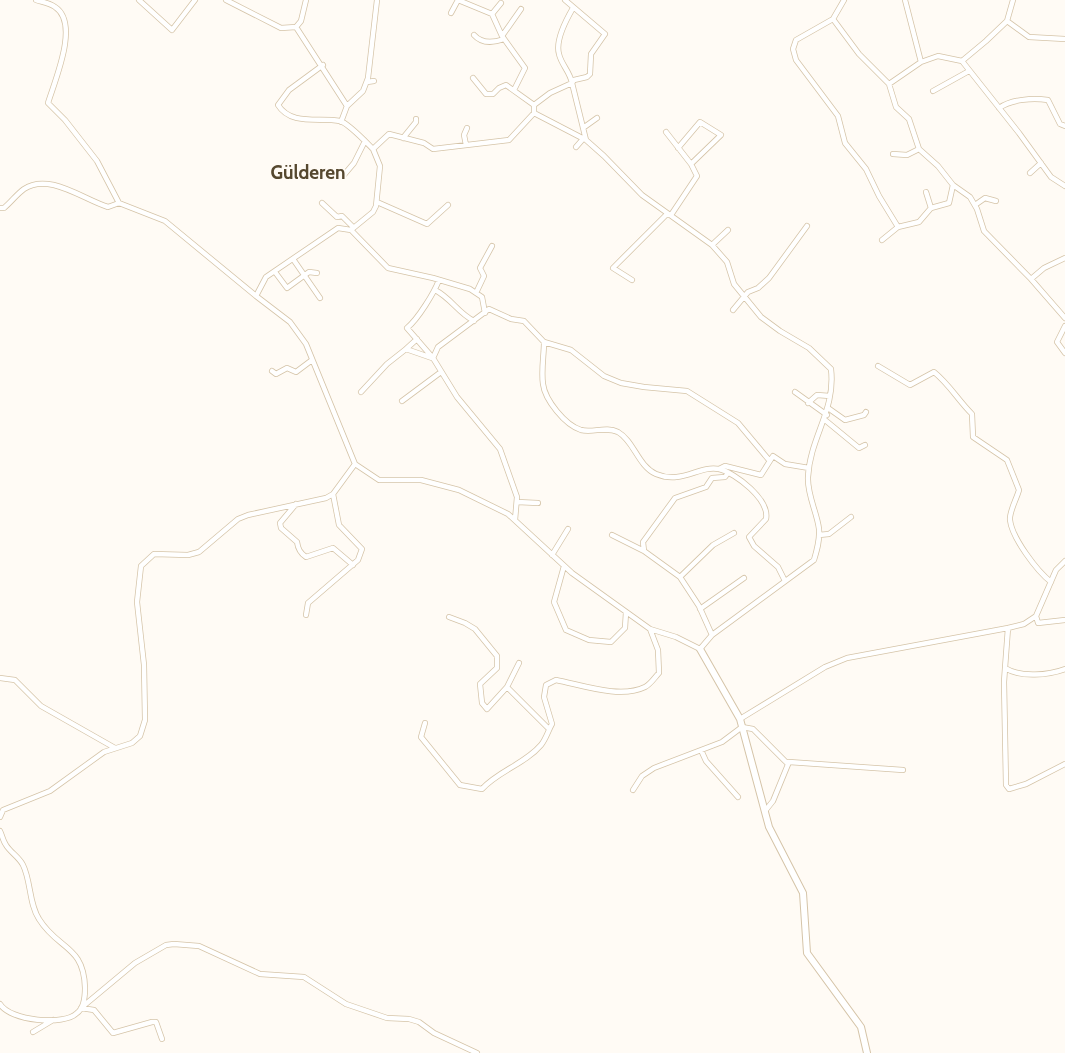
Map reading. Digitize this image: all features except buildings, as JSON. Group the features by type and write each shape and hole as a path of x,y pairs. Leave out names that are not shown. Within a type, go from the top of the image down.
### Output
{"street":[{"path":"36,0 56,7 66,25 65,46 48,103 65,120 97,161 119,203 165,221 290,322 306,344 355,464 379,480 421,480 459,490 508,514 564,566 650,629 676,637 700,649 740,719 769,827 803,893 807,953 861,1027 867,1053"},
{"path":"139,0 172,30 195,0"},
{"path":"226,0 281,28 296,27 301,21 306,0"},
{"path":"341,122 347,106 363,91 366,82 374,36 377,0"},
{"path":"450,13 458,0 492,14 503,38 525,68 514,90"},
{"path":"534,105 550,93 572,83 574,80 587,77 590,74 591,54 606,34 565,0"},
{"path":"844,0 833,19 796,40 793,48 796,60 838,116 845,143 866,169 878,196 898,227"},
{"path":"905,0 921,62"},
{"path":"962,61 1007,21 1012,0"},
{"path":"492,14 501,3"},
{"path":"573,8 564,25 558,53 570,75 583,128 584,140"},
{"path":"474,35 482,42 497,42 503,38 521,9"},
{"path":"833,19 859,54 889,84 896,107 909,118 919,149 938,166 953,185 970,197 984,231 1031,279 1065,318"},
{"path":"1007,21 1029,37 1065,39"},
{"path":"296,27 323,65 347,106"},
{"path":"889,84 921,62 938,56 962,61 1051,177 1065,186"},
{"path":"256,296 266,277 338,228 352,229 373,212 377,202 380,166 373,149 365,141 341,122 288,116 278,105 289,90 323,65"},
{"path":"933,91 969,71"},
{"path":"473,78 486,94 493,94 498,88 506,85 534,105"},
{"path":"366,82 374,81"},
{"path":"999,108 1005,104 1038,98 1048,100 1060,124 1065,126"},
{"path":"373,149 389,134 424,143 433,149 509,140 534,113 534,105"},
{"path":"534,113 584,140 604,156 642,195 712,245 727,262 734,284 761,316 780,331 809,348 831,369 833,387 826,418 812,449 808,478 811,502 819,535 814,560 712,635 700,649"},
{"path":"583,128 598,118"},
{"path":"403,138 416,122 416,119"},
{"path":"678,148 700,122 721,135 692,164"},
{"path":"466,145 464,135 468,128"},
{"path":"632,280 613,268 666,215 671,215 697,176 692,164 666,132"},
{"path":"576,147 584,140"},
{"path":"343,176 354,163 365,141"},
{"path":"894,154 908,155 919,149"},
{"path":"1030,173 1041,163"},
{"path":"0,208 4,208 24,189 41,183 58,187 108,207 119,203"},
{"path":"882,240 898,227 919,222 931,208 949,203 953,185"},
{"path":"926,192 931,208"},
{"path":"974,205 985,198 996,201"},
{"path":"377,202 427,224 448,205"},
{"path":"322,203 337,217 342,216 388,268 439,280 476,293 482,297 485,312"},
{"path":"733,310 743,296 758,288 768,278 807,226"},
{"path":"712,245 728,230"},
{"path":"476,293 484,276 480,268 492,246"},
{"path":"1031,279 1044,268 1065,258"},
{"path":"294,259 320,298"},
{"path":"274,272 287,288 309,272 318,273"},
{"path":"439,280 435,290 423,306 416,320 407,328 433,358 458,397 500,449 517,502 515,520"},
{"path":"435,290 448,297 463,315 474,321"},
{"path":"433,358 438,347 489,309 511,319 524,321 544,342 571,350 604,376 621,383 687,391 738,423 769,460"},
{"path":"1065,326 1058,342 1065,353"},
{"path":"361,392 387,364 417,339"},
{"path":"544,342 543,386 553,405 571,424 584,430 612,430 625,437 651,471 664,476 682,477 725,466 761,475 773,456 785,464 810,468"},
{"path":"406,349 433,358"},
{"path":"272,371 276,374 287,368 296,372 312,360"},
{"path":"878,366 910,385 934,372 948,384 957,398 972,414 972,437 1007,460 1020,490 1010,519 1015,535 1040,573 1051,582"},
{"path":"402,401 441,372"},
{"path":"795,392 808,403 819,407 826,418 859,448 865,445"},
{"path":"808,403 816,395 830,396"},
{"path":"828,408 845,420 864,415 866,412"},
{"path":"0,817 3,810 50,791 104,752 132,742 140,736 145,720 144,665 137,602 139,572 146,560 154,554 164,552 188,554 199,552 238,519 257,512 326,498 333,494 355,464"},
{"path":"718,469 748,486 763,503 767,510 766,519 748,537 754,546 778,567 785,582"},
{"path":"644,551 643,542 675,498 706,487 712,478 725,477 728,473"},
{"path":"306,615 308,604 358,560 362,549 339,525 333,494"},
{"path":"517,502 538,503"},
{"path":"296,504 280,523 281,528 297,542 298,548 303,554 306,557 333,548 353,565"},
{"path":"819,535 829,534 851,517"},
{"path":"552,555 568,529"},
{"path":"680,577 713,545 734,533"},
{"path":"612,534 644,551 680,577 700,609 712,635"},
{"path":"740,719 825,666 847,658 1024,624 1036,616 1056,570 1065,561"},
{"path":"564,566 554,602 566,630 588,640 611,642 625,628 626,612"},
{"path":"700,609 744,578"},
{"path":"1036,616 1038,623 1065,620"},
{"path":"449,617 465,623 475,630 497,656 497,668 480,684 482,703 487,709 507,687 519,664"},
{"path":"1008,628 1004,682 1006,785 1009,789 1026,784 1065,764"},
{"path":"425,723 421,738 446,770 460,785 482,789 491,779 530,755 542,744 552,724 544,697 546,685 556,680 610,690 633,690 647,686 659,673 658,650 650,629"},
{"path":"1005,668 1016,673 1051,674 1065,669"},
{"path":"0,678 15,680 41,706 115,748"},
{"path":"507,687 549,730"},
{"path":"632,790 642,776 679,757 722,742 742,727 753,728 787,763 903,770"},
{"path":"701,750 706,761 738,797"},
{"path":"765,811 772,801 787,763"},
{"path":"0,831 6,846 23,865 37,918 47,930 81,961 85,988 82,1008"},
{"path":"0,1004 12,1014 22,1017 54,1019 73,1016 135,963 166,945 199,946 260,974 304,977 346,1004 387,1018 409,1019 419,1022 434,1033 477,1053"},
{"path":"82,1008 94,1010 113,1033 156,1022 162,1040"},
{"path":"33,1032 54,1019"}],"district":[{"name":"Gülderen","path":"308,172"}]}
